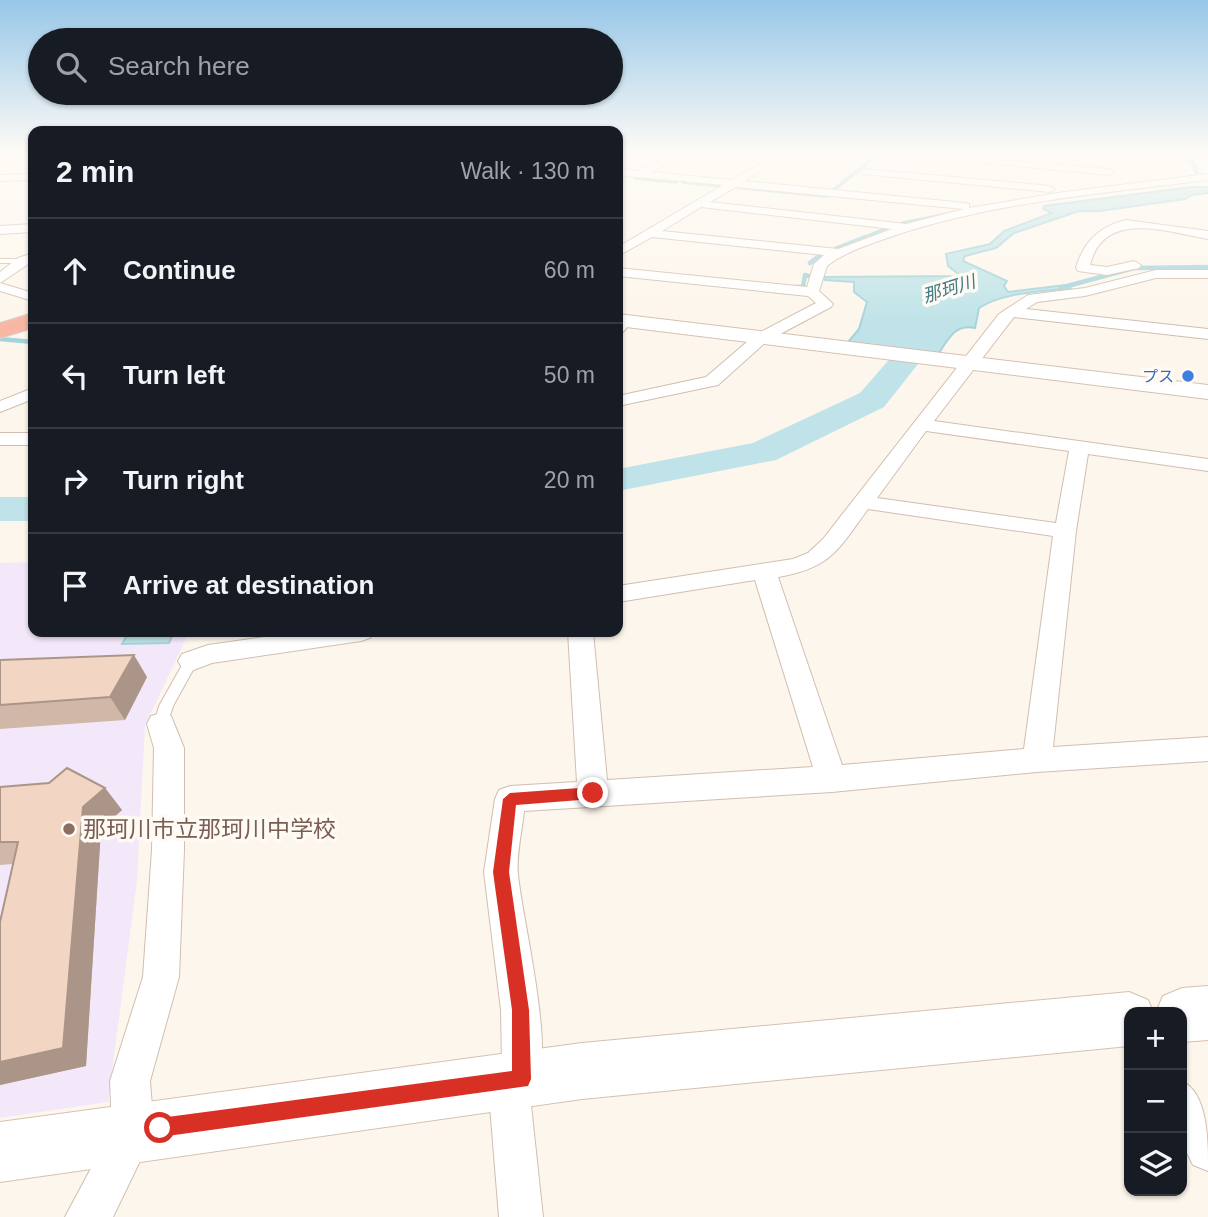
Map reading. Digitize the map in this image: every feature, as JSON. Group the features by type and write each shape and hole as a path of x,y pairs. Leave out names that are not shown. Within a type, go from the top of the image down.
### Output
{"highway":[{"path":"0,325 28,315"},
{"path":"0,331 28,322"}],"street":[{"path":"623,249 690,210"},
{"path":"752,210 905,227"},
{"path":"812,292 821,264 838,253 905,227 986,210"},
{"path":"1208,235 1125,224 1107,232 1091,246 1085,255 1083,268 1107,271 1140,264 1208,263"},
{"path":"0,230 28,228"},
{"path":"649,233 838,253"},
{"path":"0,279 28,260"},
{"path":"623,273 812,292 826,304 766,338 712,381 623,400"},
{"path":"623,593 798,566 816,558 831,544 965,362 999,323 1033,298 1085,292 1156,274 1208,274"},
{"path":"0,287 28,295"},
{"path":"1012,312 1208,334"},
{"path":"623,323 1208,392"},
{"path":"0,406 28,395"},
{"path":"921,425 1208,465"},
{"path":"0,439 28,439"},
{"path":"1037,760 1065,531 1079,447"},
{"path":"862,502 1065,531"},
{"path":"764,571 832,779"},
{"path":"191,661 208,654 326,637"},
{"path":"580,637 593,793"},
{"path":"87,1217 101,1196 133,1132 130,1081 162,977 168,850 169,748 161,724"},
{"path":"521,1217 515,1080 520,1010 501,872 510,799 832,779 1037,760 1208,749"},
{"path":"1187,1015 1208,1013"},
{"path":"0,1152 595,1070 1124,1019"},
{"path":"1187,1110 1208,1150"}],"lane":[{"path":"0,261 28,259"},
{"path":"161,724 166,706 191,661"}],"shaded area":[{"name":"那珂川市立那珂川中学校","path":"28,562 28,637 187,637 145,726 137,881 108,1102 0,1118 0,563"}],"water":[{"path":"1045,210 1109,210 1079,211 1014,233 996,248 965,256 963,261 1007,281 1004,286 1008,292 1065,285 1070,288 1023,294 989,303 979,308 975,328 957,330 939,353 848,342 859,329 867,302 854,292 854,282 825,280 824,277 961,276 948,266 946,254 990,244 1004,231 1052,213"},
{"path":"126,637 172,637 169,643 122,644"}],"building":[{"path":"134,655 110,697 0,705 0,660"},
{"path":"67,768 105,788 83,807 63,1048 0,1062 0,922 18,842 0,842 0,787 49,783"}],"waterway":[{"path":"903,223 948,214"},
{"path":"861,239 887,228"},
{"path":"835,249 865,237"},
{"path":"810,263 820,255"},
{"path":"1060,288 1134,268 1208,267"},
{"path":"795,287 803,287 805,275 809,276"},
{"name":"那珂川","path":"623,479 763,452 872,400 922,340 917,305"},
{"path":"0,339 28,342"},
{"name":"那珂川","path":"0,509 28,509"}],"place":[{"name":"プス","path":"1188,376"},
{"name":"那珂川市立那珂川中学校","path":"69,829"}],"route":[{"path":"160,1128 522,1079 520,1010 501,872 510,799 593,793"}]}
